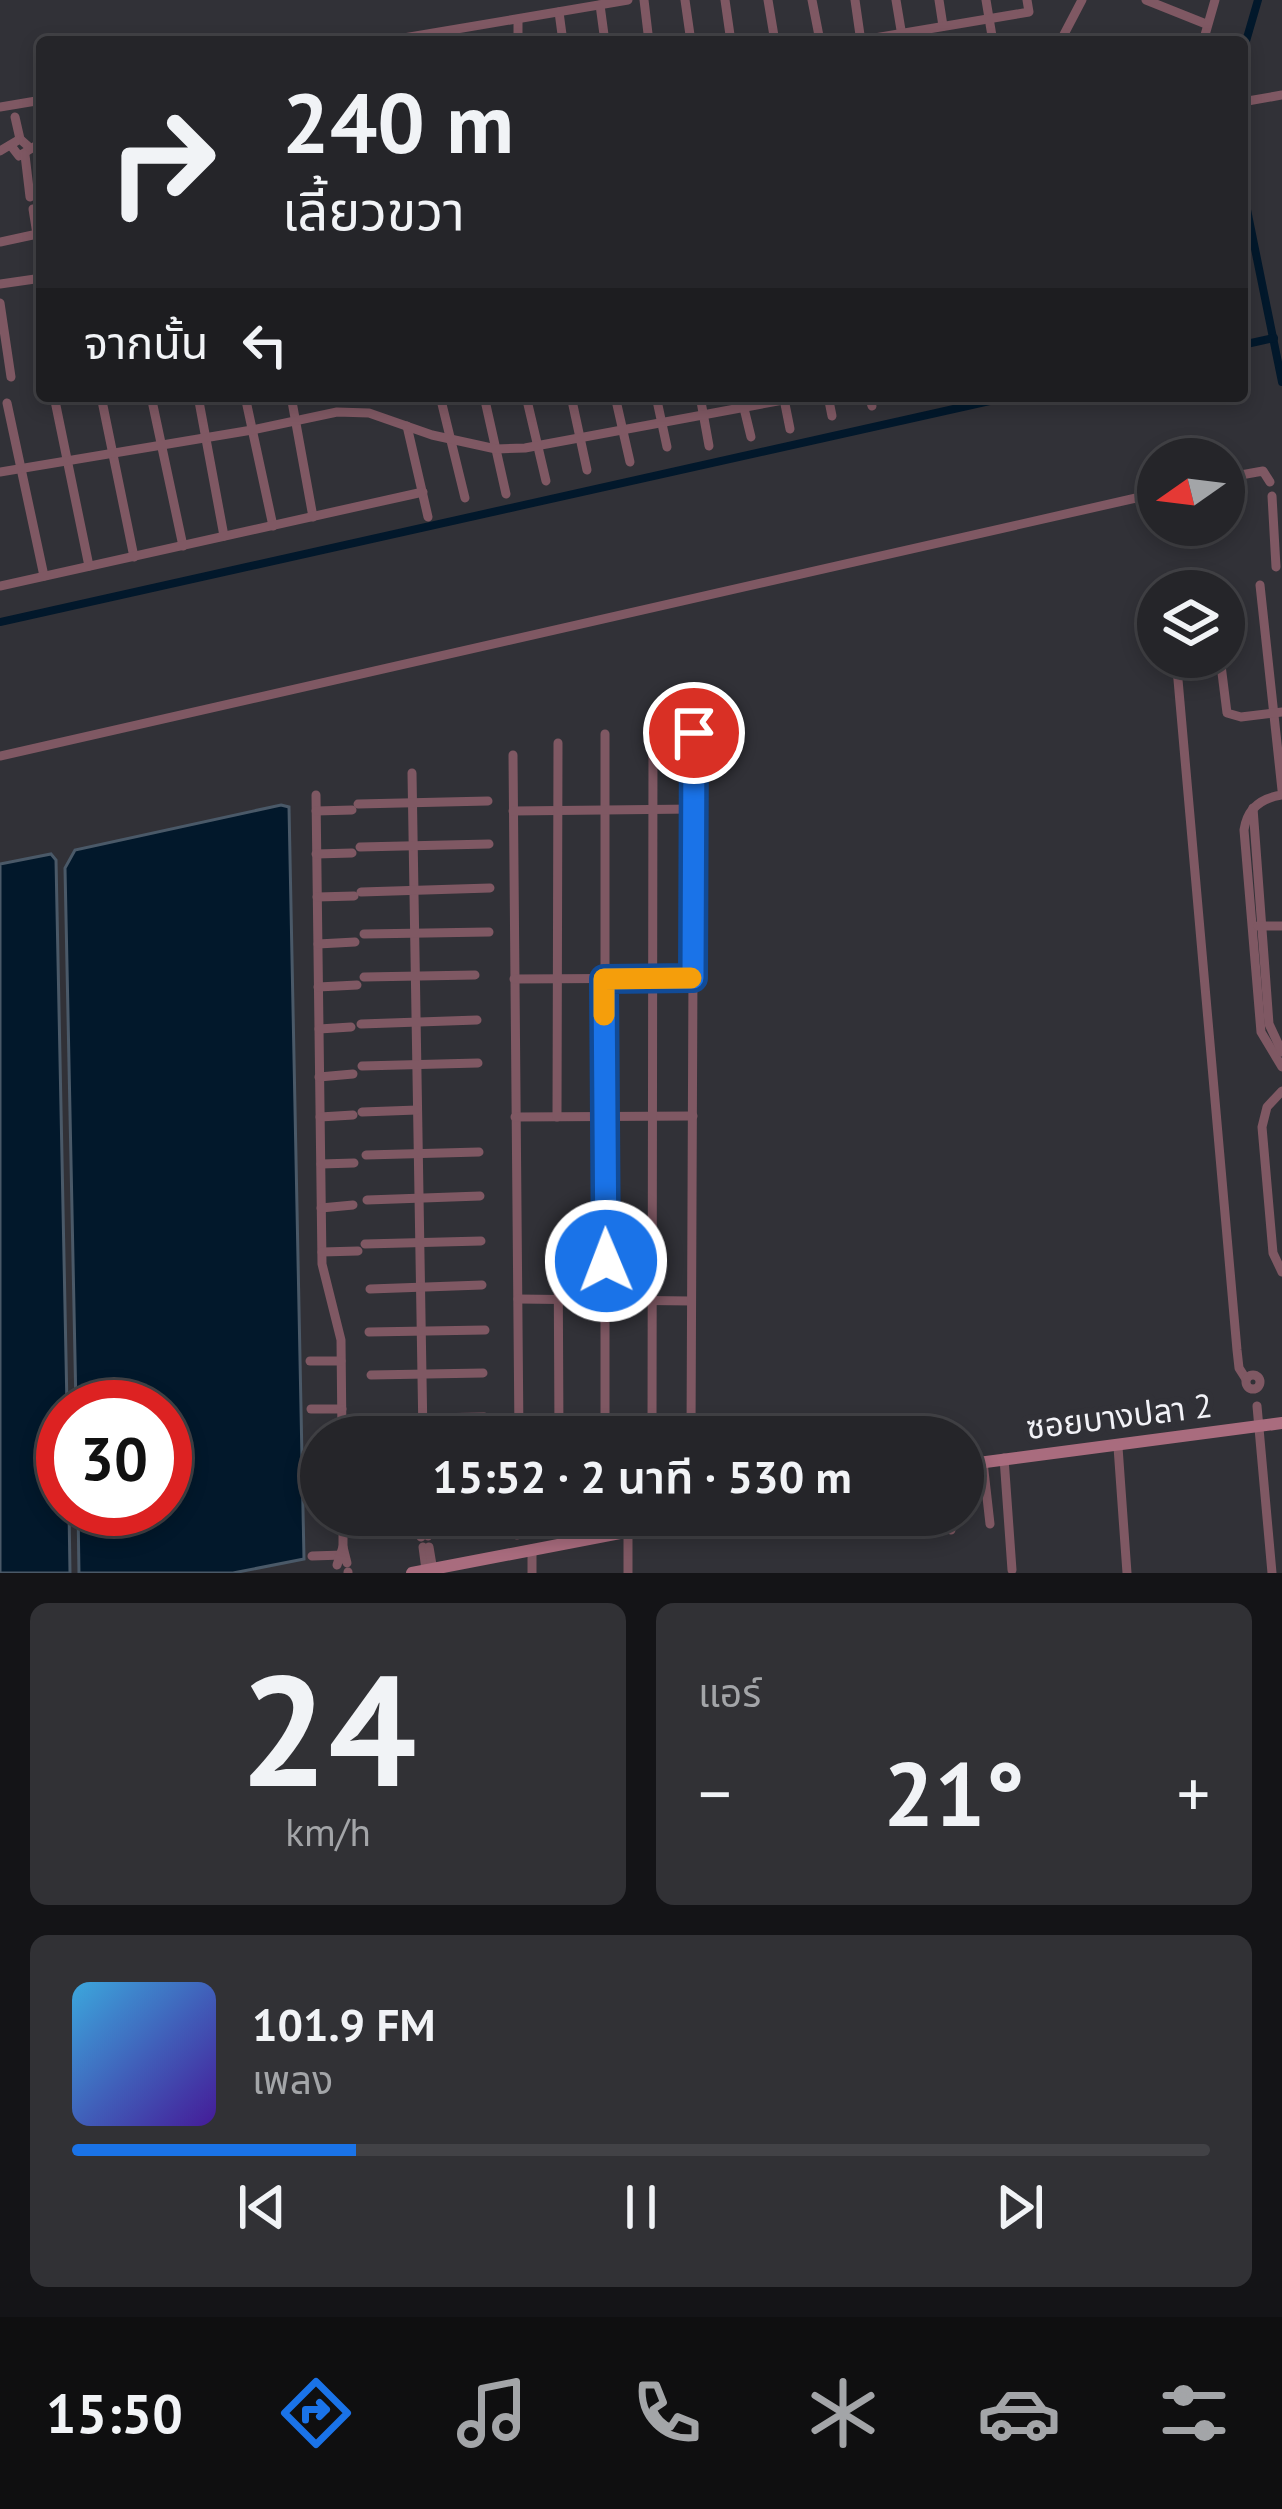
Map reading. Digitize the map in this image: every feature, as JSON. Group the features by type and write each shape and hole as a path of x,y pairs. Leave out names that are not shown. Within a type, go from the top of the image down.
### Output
{"street":[{"path":"419,36 628,0"},
{"path":"644,0 648,36"},
{"path":"685,0 690,36"},
{"path":"725,0 730,36"},
{"path":"768,0 774,36"},
{"path":"812,0 817,36"},
{"path":"855,0 858,36"},
{"path":"896,0 902,36"},
{"path":"939,0 948,36"},
{"path":"986,0 992,36"},
{"path":"906,36 1029,12 1027,0"},
{"path":"1063,36 1082,0"},
{"path":"1146,0 1207,24"},
{"path":"1204,36 1215,0"},
{"path":"601,5 604,36"},
{"path":"559,12 562,36"},
{"path":"518,21 518,36"},
{"path":"1248,101 1282,95"},
{"path":"0,107 36,101"},
{"path":"15,118 36,221"},
{"path":"0,151 36,143"},
{"path":"0,242 36,235"},
{"path":"0,284 36,279"},
{"path":"0,303 11,377"},
{"path":"55,402 89,566"},
{"path":"102,402 134,556"},
{"path":"152,402 183,546"},
{"path":"199,402 224,536"},
{"path":"246,402 273,526"},
{"path":"292,402 313,517"},
{"path":"442,402 465,498"},
{"path":"485,402 506,494"},
{"path":"527,402 546,481"},
{"path":"572,402 587,470"},
{"path":"616,402 630,462"},
{"path":"658,402 667,447"},
{"path":"701,402 709,446"},
{"path":"742,402 751,437"},
{"path":"0,472 295,419 360,412 496,449 581,440 662,420 773,402"},
{"path":"785,402 790,429"},
{"path":"829,402 832,416"},
{"path":"7,403 44,576"},
{"path":"406,426 428,517"},
{"path":"1245,474 1263,470 1270,482"},
{"path":"0,586 422,492"},
{"path":"1272,496 1276,567"},
{"path":"0,756 1137,498"},
{"path":"1260,585 1278,713 1282,793 1253,808 1261,1032 1282,1067"},
{"path":"1178,678 1237,1350 1240,1374 1257,1398 1272,1573"},
{"path":"1223,678 1227,712 1241,718 1278,713"},
{"path":"692,1416 694,733"},
{"path":"605,734 605,1416"},
{"path":"652,740 652,1416"},
{"path":"557,1117 558,742"},
{"path":"512,755 518,1416"},
{"path":"412,773 422,1416"},
{"path":"316,795 323,1278 340,1333 342,1416"},
{"path":"316,811 488,801"},
{"path":"513,811 694,809"},
{"path":"316,854 489,844"},
{"path":"317,898 490,888"},
{"path":"1257,926 1282,926"},
{"path":"1257,926 1269,1024 1282,1052"},
{"path":"318,944 415,933 489,932"},
{"path":"318,987 475,975"},
{"path":"514,979 693,978"},
{"path":"319,1029 477,1020"},
{"path":"320,1076 478,1063"},
{"path":"1282,1091 1267,1107 1262,1127 1273,1253 1282,1272"},
{"path":"320,1117 417,1110"},
{"path":"515,1117 692,1116"},
{"path":"366,1155 479,1152"},
{"path":"320,1164 354,1163"},
{"path":"367,1199 480,1196"},
{"path":"321,1208 353,1205"},
{"path":"558,1232 559,1416"},
{"path":"322,1252 481,1241"},
{"path":"370,1288 482,1286"},
{"path":"518,1299 692,1301"},
{"path":"370,1332 484,1330"},
{"path":"310,1361 341,1360"},
{"path":"370,1375 483,1373"},
{"path":"311,1409 342,1409"},
{"name":"ซอยบางปลา 2","path":"984,1462 1282,1423"},
{"path":"1118,1447 1127,1573"},
{"path":"1004,1458 1012,1570"},
{"path":"984,1471 990,1524"},
{"path":"424,1536 426,1571 596,1536"},
{"path":"628,1536 628,1573"},
{"path":"532,1549 532,1573"},
{"path":"312,1556 344,1561"},
{"path":"492,1573 494,1557"}],"water":[{"path":"289,807 304,1559 233,1573 79,1573 78,1536 192,1536 192,1380 75,1380 65,868 75,850"},
{"path":"51,854 56,860 66,1380 36,1380 36,1536 69,1536 70,1573 0,1573 0,864"}],"waterway":[{"path":"1248,36 1258,0"},
{"path":"1248,215 1282,382"},
{"path":"1248,344 1274,338"},
{"path":"0,622 985,402"}],"slow traffic":[{"path":"604,1015 604,979 691,978"}],"route":[{"path":"606,1261 604,979 693,978 694,733"}]}
